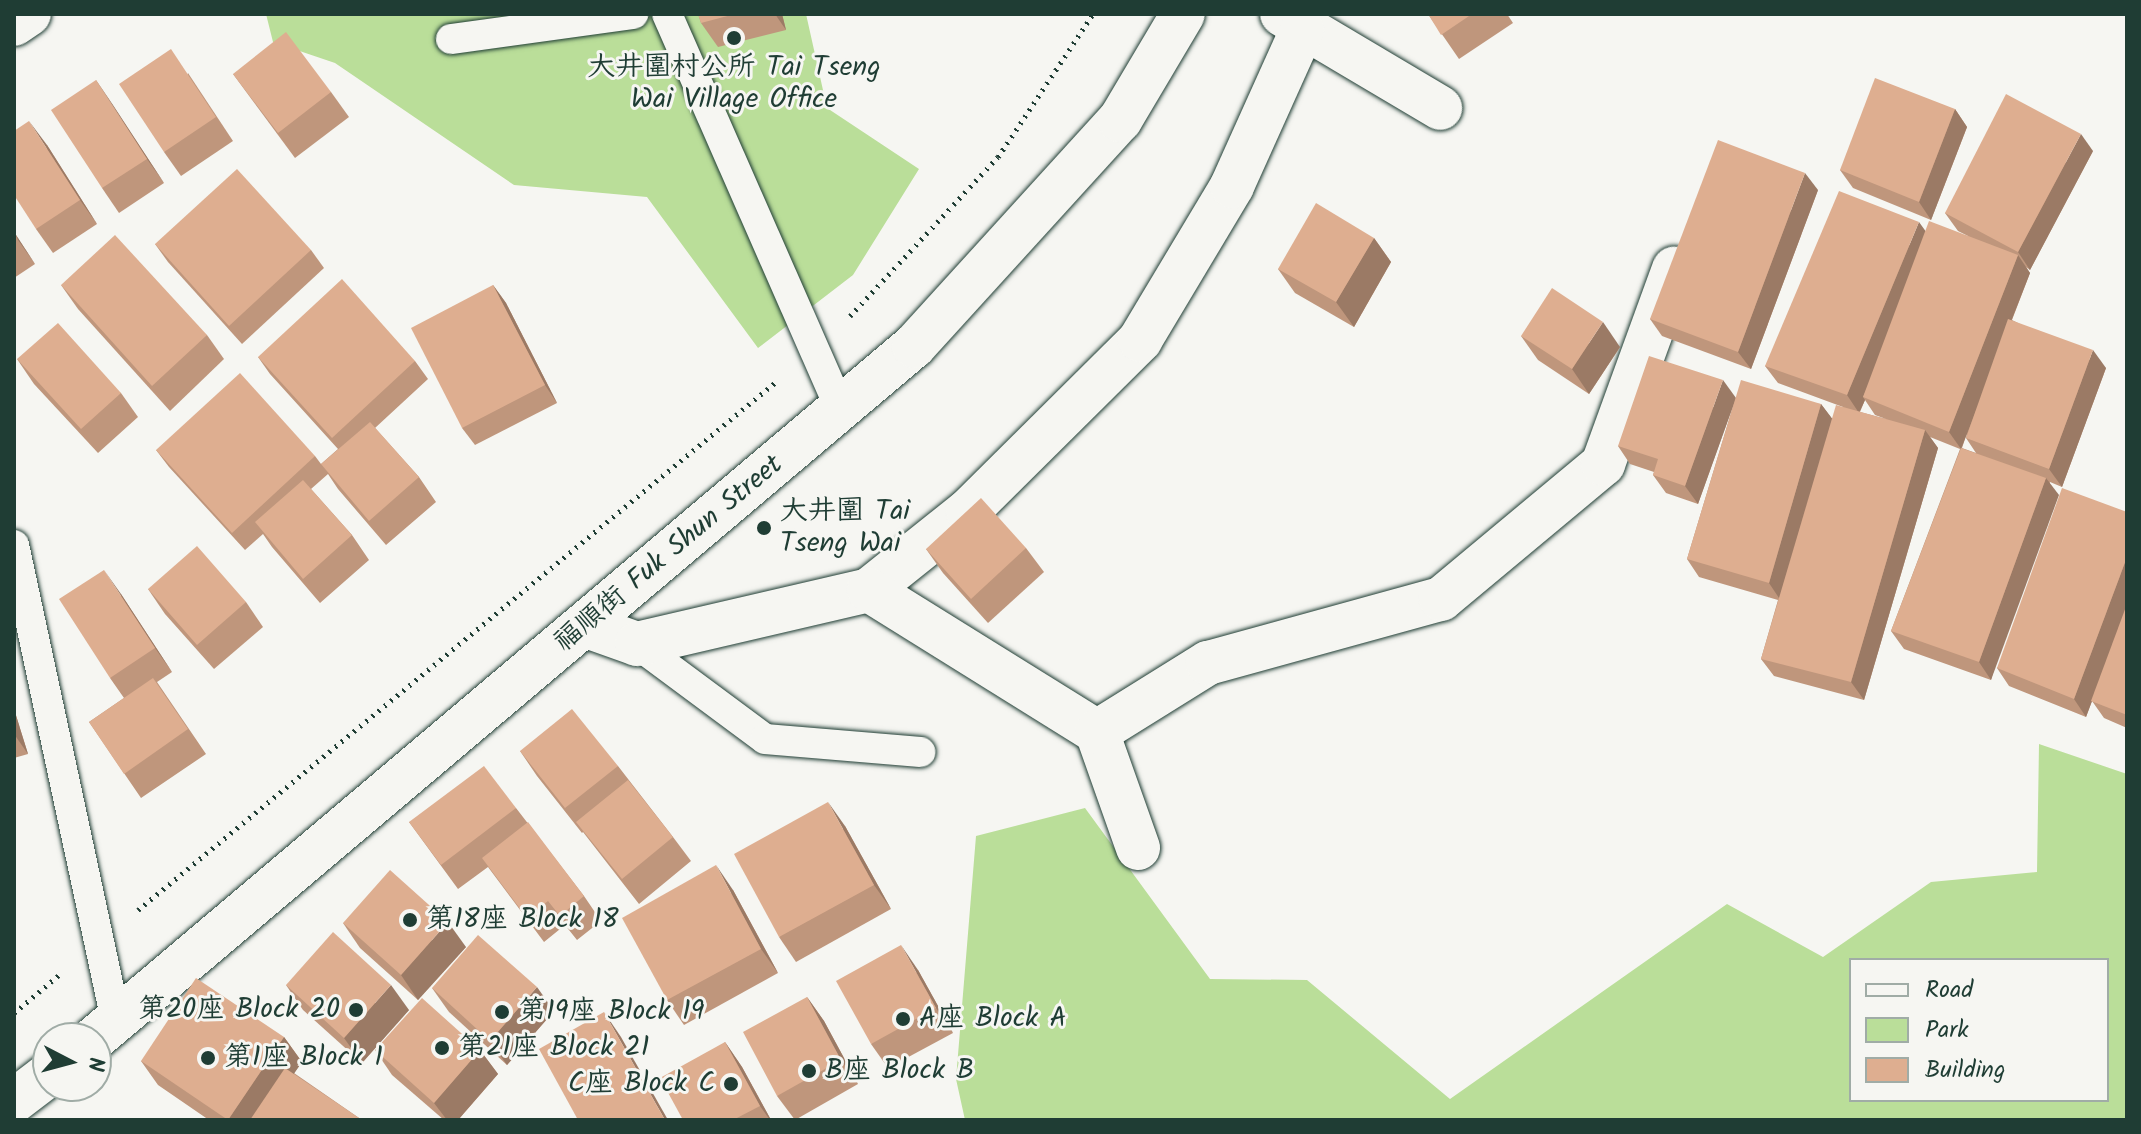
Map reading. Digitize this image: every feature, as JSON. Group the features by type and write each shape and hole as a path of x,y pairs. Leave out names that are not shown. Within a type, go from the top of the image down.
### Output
{"street":[{"path":"14,24 29,14"},
{"name":"福順街 Fuk Shun Street","path":"112,1025 914,346 1120,120 1183,14"},
{"path":"584,625 637,644 869,590 968,511 1140,340 1232,186 1292,22 1440,108"},
{"path":"1097,732 1208,663 1441,599 1603,464 1690,225"},
{"path":"869,590 1097,732 1138,848"},
{"path":"14,1101 32,1087"}],"lane":[{"path":"451,39 633,14"},
{"path":"667,14 840,409"},
{"path":"14,545 100,942 105,1022"},
{"path":"637,644 765,739 920,752"}],"path":[{"path":"14,1013 813,351 998,157 1093,14"}],"green space":[{"path":"266,14 806,14 827,108 919,169 853,275 758,348 647,197 514,185 335,63 273,42"},
{"path":"2039,744 2127,774 2127,1120 965,1120 956,1079 976,836 1085,808 1210,979 1307,980 1450,1099 1727,904 1823,957 1931,882 2037,872"}],"building":[{"path":"698,14 735,14 701,23"},
{"path":"1428,14 1472,14 1441,35"},
{"path":"286,32 331,92 278,133 233,74"},
{"path":"171,49 216,117 164,152 119,84"},
{"path":"1875,78 1955,109 1919,202 1840,170"},
{"path":"96,80 147,159 102,188 51,110"},
{"path":"2006,94 2081,134 2018,252 1945,213"},
{"path":"29,121 80,200 36,229 14,195 14,131"},
{"path":"1718,140 1805,173 1738,352 1650,319"},
{"path":"237,169 311,250 229,326 155,244"},
{"path":"1839,191 1919,222 1847,395 1765,366"},
{"path":"1316,203 1374,238 1336,302 1278,269"},
{"path":"1929,221 2018,255 1949,432 1863,397"},
{"path":"115,235 207,335 152,386 61,285"},
{"path":"342,279 415,361 332,438 258,357"},
{"path":"493,285 545,385 462,428 411,328"},
{"path":"1552,288 1603,322 1572,369 1521,336"},
{"path":"2008,319 2093,350 2049,469 1966,438"},
{"path":"58,323 121,393 81,429 17,359"},
{"path":"1649,356 1723,380 1685,486 1653,475 1658,459 1618,446"},
{"path":"240,373 315,456 232,533 156,450"},
{"path":"1741,380 1821,404 1769,583 1687,559"},
{"path":"1836,405 1925,430 1851,682 1761,659"},
{"path":"370,422 419,477 369,521 321,464"},
{"path":"1961,448 2046,478 1979,662 1891,631"},
{"path":"303,480 352,535 303,579 255,522"},
{"path":"2062,488 2127,512 2127,557 2074,699 1997,668"},
{"path":"981,498 1026,548 971,599 926,549"},
{"path":"197,546 246,602 197,645 148,589"},
{"path":"104,570 155,648 110,678 59,599"},
{"path":"2127,604 2127,715 2091,701"},
{"path":"153,678 188,729 124,774 89,722"},
{"path":"572,709 618,766 565,808 520,751"},
{"path":"484,766 516,808 441,865 409,822"},
{"path":"628,780 673,837 622,879 576,822"},
{"path":"828,802 874,885 779,937 734,854"},
{"path":"528,822 584,896 560,916 548,901 527,918 482,858"},
{"path":"716,865 761,949 667,1000 622,918"},
{"path":"390,870 448,922 401,975 343,923"},
{"path":"333,932 391,985 344,1038 286,985"},
{"path":"478,935 537,987 490,1041 432,988"},
{"path":"901,945 936,1008 871,1044 836,981"},
{"path":"196,978 284,1037 228,1120 141,1061"},
{"path":"807,997 841,1060 777,1096 743,1032"},
{"path":"422,998 480,1050 434,1103 375,1050"},
{"path":"604,1012 665,1120 578,1120 539,1049"},
{"path":"725,1042 760,1106 733,1120 683,1120 660,1078"},
{"path":"285,1068 362,1120 250,1120"}],"place":[{"name":"大井圍村公所 Tai Tseng Wai Village Office","path":"734,38"},
{"name":"大井圍 Tai Tseng Wai","path":"764,528"},
{"name":"第18座 Block 18","path":"410,920"},
{"name":"第20座 Block 20","path":"356,1010"},
{"name":"第19座 Block 19","path":"502,1012"},
{"name":"A座 Block A","path":"903,1019"},
{"name":"第21座 Block 21","path":"442,1048"},
{"name":"第1座 Block 1","path":"208,1058"},
{"name":"B座 Block B","path":"809,1071"},
{"name":"C座 Block C","path":"731,1084"}]}
